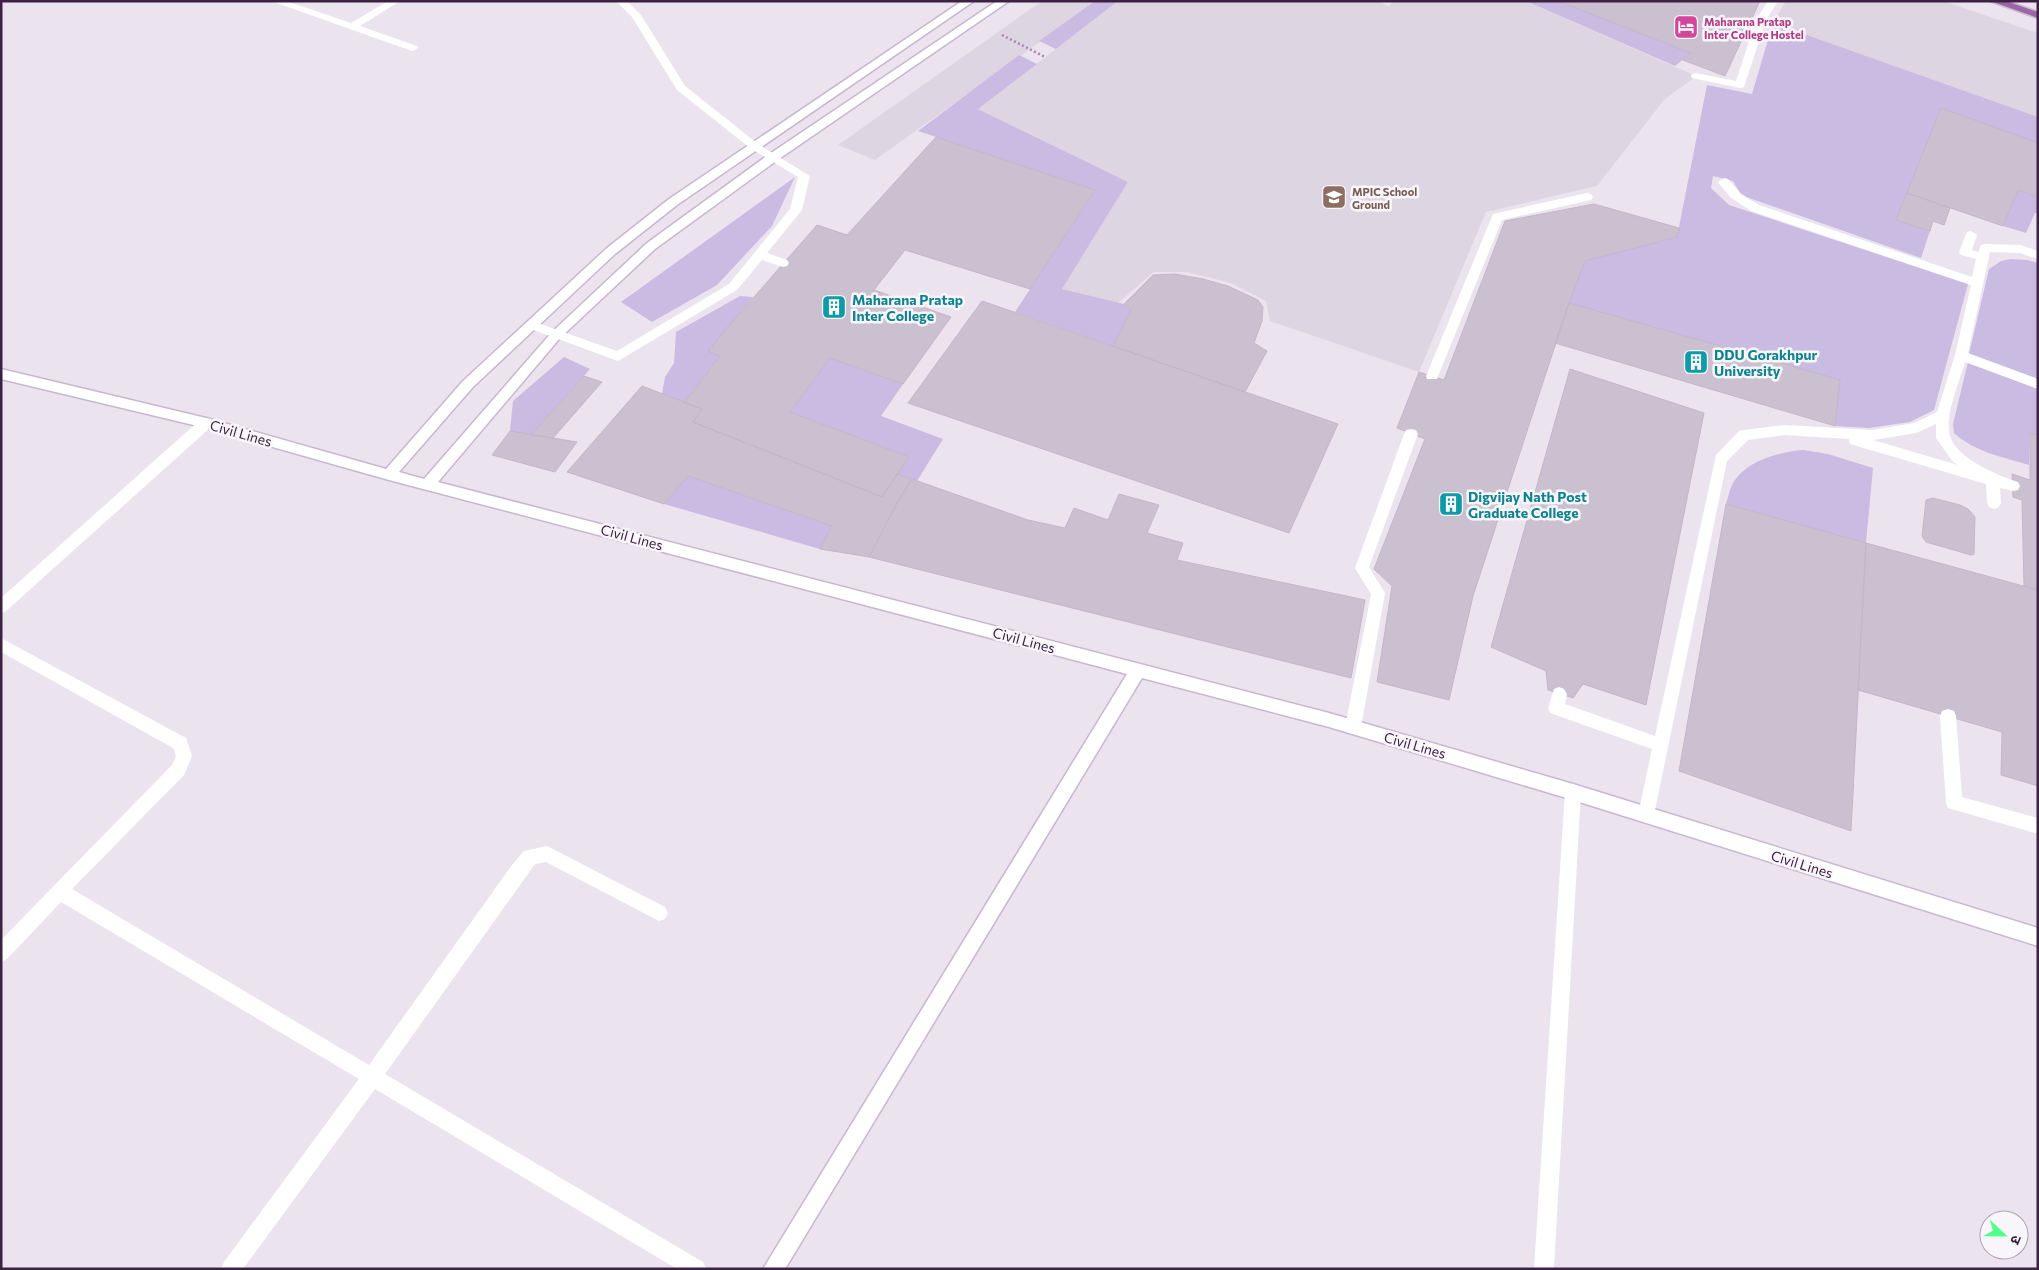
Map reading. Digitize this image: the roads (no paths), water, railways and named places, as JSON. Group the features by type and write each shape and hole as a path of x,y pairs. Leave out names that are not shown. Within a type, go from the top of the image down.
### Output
{"main road":[{"path":"276,1 413,48"},
{"path":"352,27 396,1"},
{"path":"532,325 618,356 732,287 796,210 804,176 754,146 680,88 636,15 621,1"},
{"path":"389,475 468,384 611,251 673,202 969,1"},
{"path":"428,484 556,335 651,246 772,158 1004,1"},
{"path":"1696,76 1740,85 1761,20 1774,1"},
{"path":"1996,1 2038,15"},
{"path":"1724,182 1729,191 1754,208 1977,283"},
{"path":"1432,376 1492,215 1587,197"},
{"path":"1971,235 1965,252 1983,257"},
{"path":"1993,480 1958,458 1943,438 1943,415 1961,355 1985,248 2021,249 2038,255"},
{"path":"760,255 783,263"},
{"path":"1961,355 2038,384"},
{"name":"Civil Lines","path":"1,374 206,423 389,475 1353,727 1573,792 2038,937"},
{"path":"1646,815 1721,460 1744,435 1785,430 1872,435 1916,428 1943,415"},
{"path":"1,607 206,423"},
{"path":"1835,433 2013,486"},
{"path":"1353,727 1378,593 1362,568 1411,434"},
{"path":"1993,480 1994,503"},
{"path":"1,644 180,743 184,756 178,770 58,891 1,953"},
{"path":"773,1269 1138,670"},
{"path":"1559,694 1556,708 1661,745"},
{"path":"1948,716 1954,802 2038,826"},
{"path":"1544,1269 1573,792"},
{"path":"231,1269 530,857 547,854 659,913"},
{"path":"58,891 696,1269"}],"place":[{"name":"Maharana Pratap Inter College Hostel","path":"1686,27"},
{"name":"MPIC School Ground","path":"1334,197"},
{"name":"Maharana Pratap Inter College","path":"834,307"},
{"name":"DDU Gorakhpur University","path":"1696,362"},
{"name":"Digvijay Nath Post Graduate College","path":"1451,504"}]}
